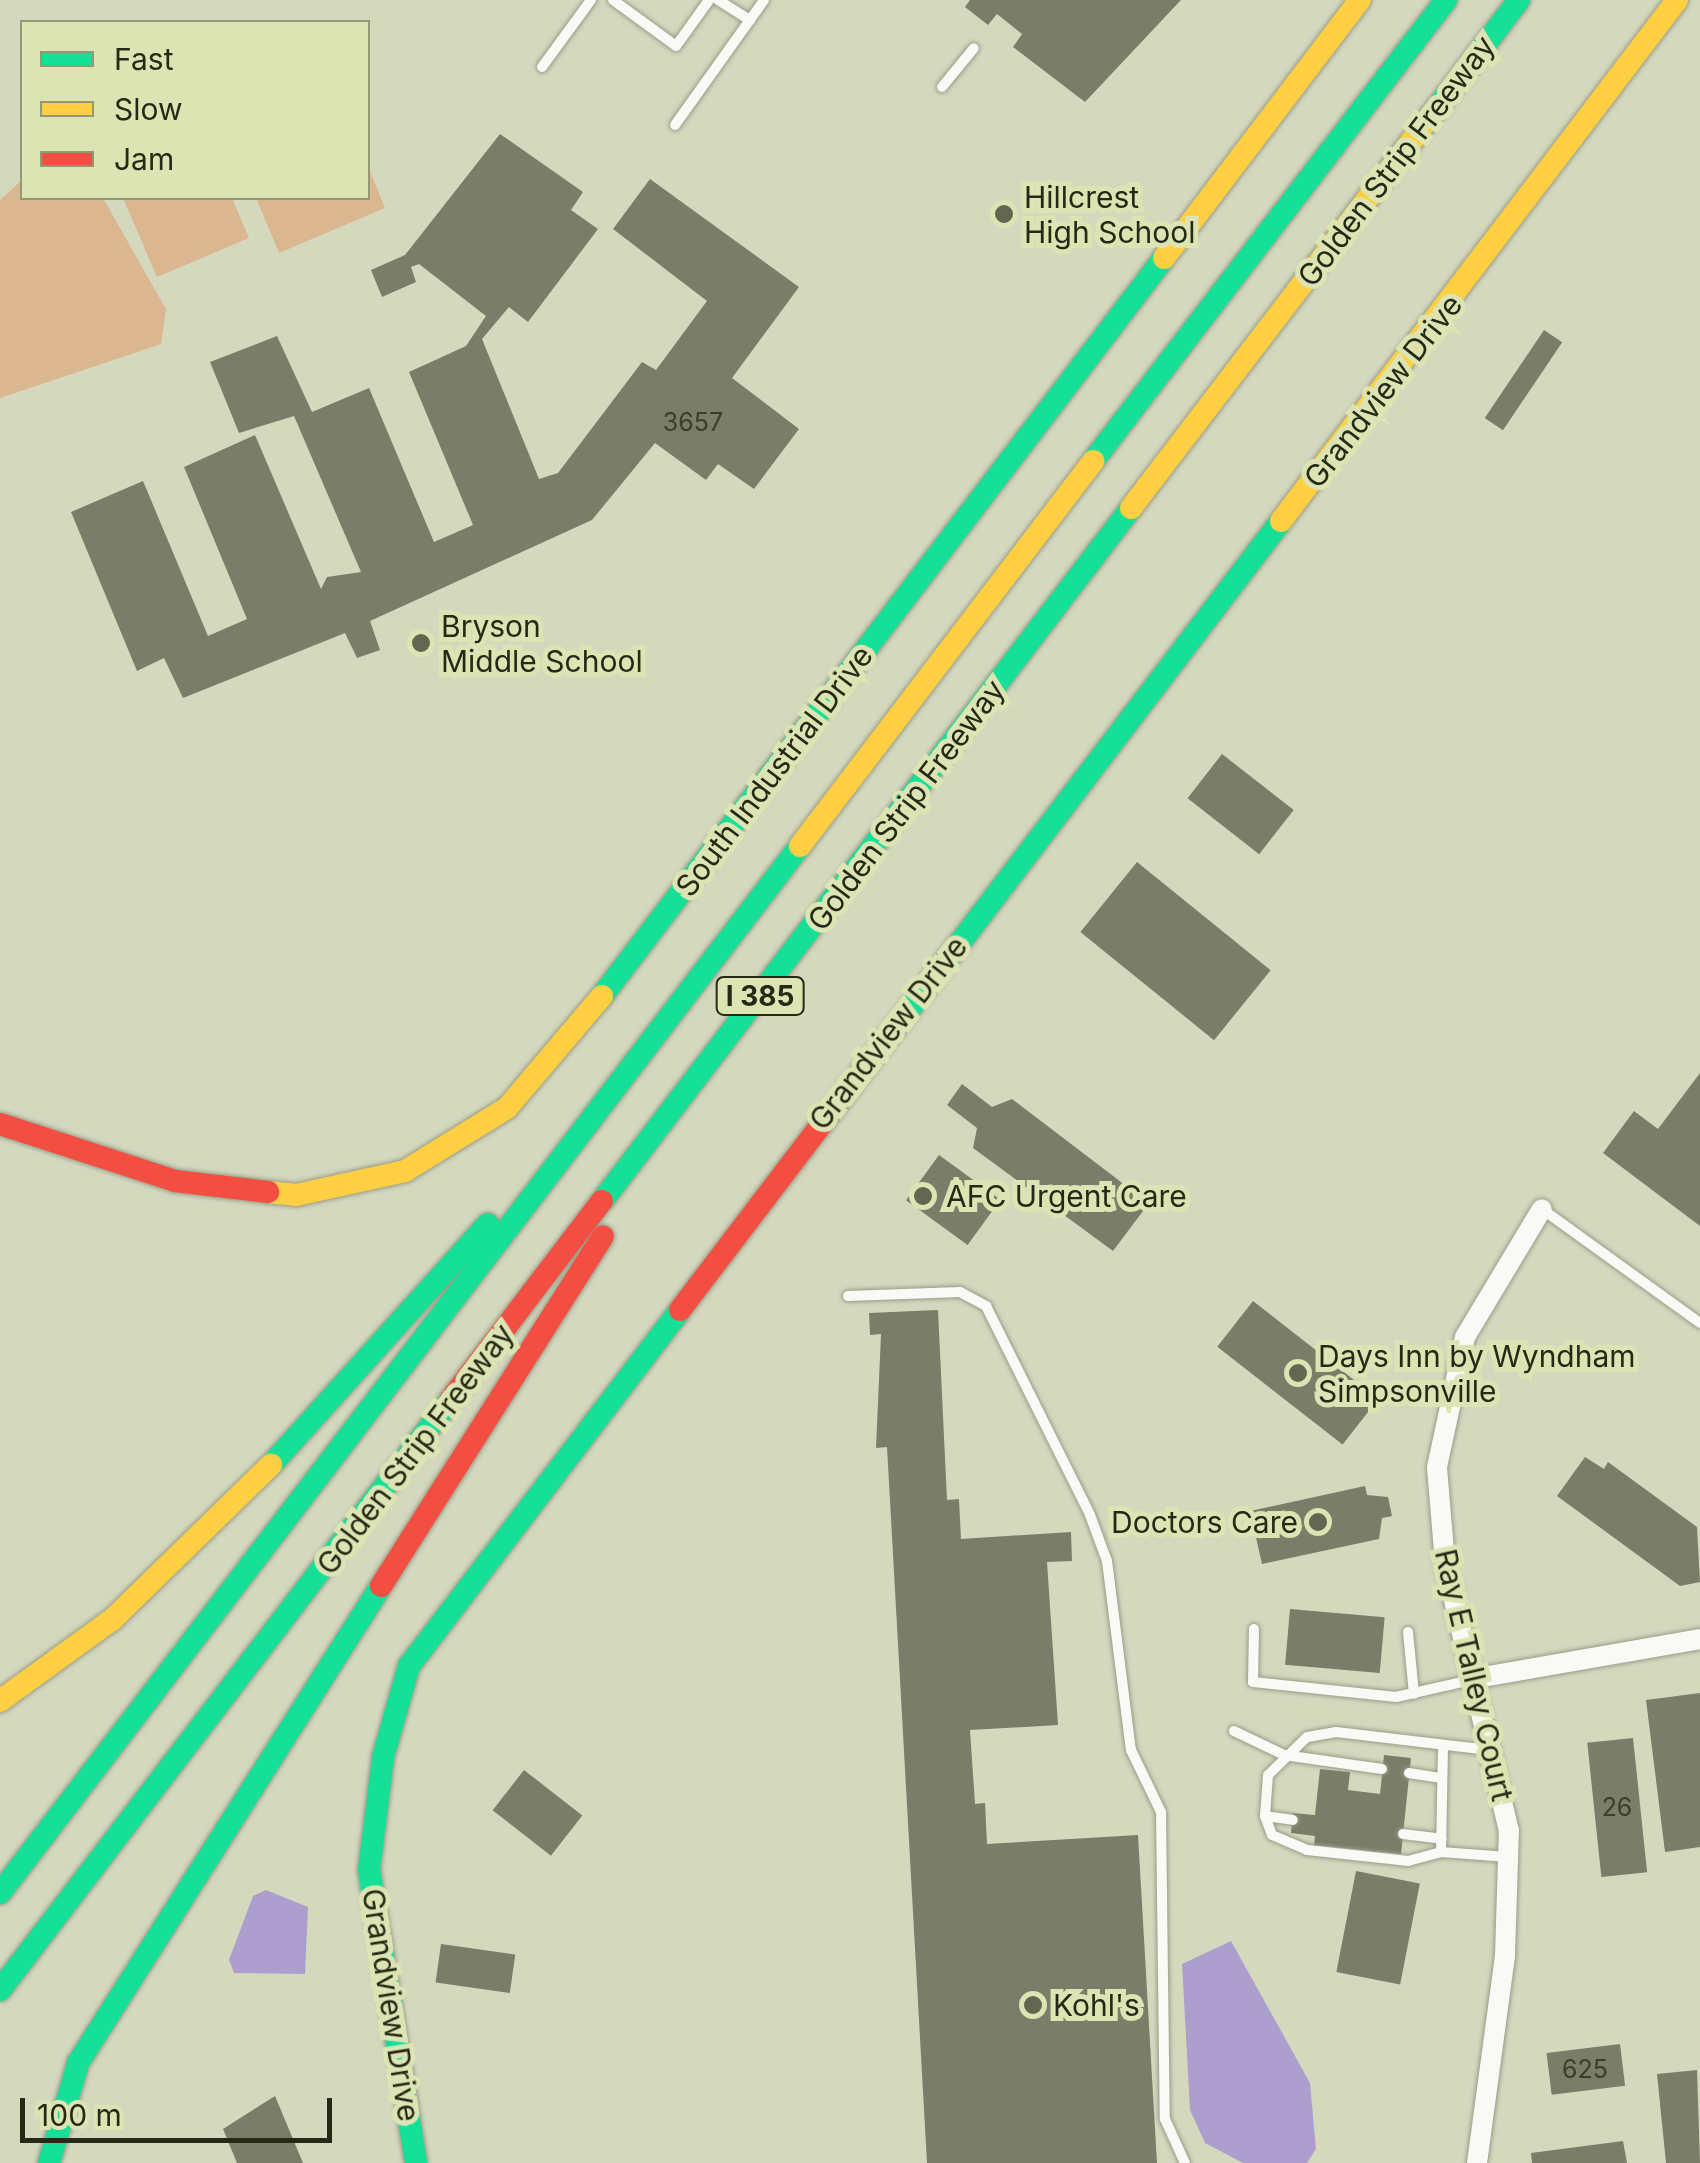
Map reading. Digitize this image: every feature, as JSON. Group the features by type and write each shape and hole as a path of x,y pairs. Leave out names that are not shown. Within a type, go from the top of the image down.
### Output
{"main road":[{"name":"South Industrial Drive","path":"0,1124 175,1181 296,1195 405,1171 507,1108 567,1042 1360,0"},
{"name":"Golden Strip Freeway","path":"0,1893 1446,0"},
{"name":"Golden Strip Freeway","path":"0,1990 1519,0"},
{"name":"Grandview Drive","path":"416,2163 369,1870 383,1757 409,1666 1677,0"},
{"path":"0,1700 113,1619 295,1442 678,1010"},
{"path":"49,2163 78,2063 719,1050"}],"street":[{"name":"Ray E Talley Court","path":"1477,2163 1510,1858 1495,1750 1444,1563 1438,1456 1465,1337 1542,1208"},
{"path":"1476,1678 1700,1639"}],"lane":[{"path":"542,67 591,0"},
{"path":"613,0 676,46 709,0"},
{"path":"718,0 750,20"},
{"path":"674,125 764,0"},
{"path":"942,87 974,48"},
{"path":"1542,1208 1700,1323"},
{"path":"848,1296 960,1292 986,1306 1090,1515 1108,1561 1128,1736 1161,1812 1166,2119 1185,2163"},
{"path":"1254,1630 1253,1682 1414,1694 1476,1678"},
{"path":"1408,1632 1414,1694"},
{"path":"1234,1732 1284,1755 1382,1769"},
{"path":"1495,1750 1443,1749 1336,1732 1307,1737 1284,1755 1268,1775 1265,1816 1272,1836 1307,1850 1408,1861 1441,1852 1510,1858"},
{"path":"1441,1852 1443,1749"},
{"path":"1409,1773 1442,1778"},
{"path":"1265,1816 1292,1820"},
{"path":"1403,1834 1442,1839"}],"shaded area":[{"path":"370,171 385,208 279,253 257,200 370,200"},
{"path":"20,182 20,200 104,200 166,309 161,344 0,398 0,200"},
{"path":"124,200 233,200 249,238 157,277"},
{"path":"266,1890 308,1907 305,1974 234,1973 229,1960 253,1896"},
{"path":"1231,1941 1310,2083 1316,2149 1307,2163 1243,2163 1205,2143 1190,2110 1182,1964"}],"building":[{"path":"970,0 1181,0 1085,102 1013,47 1022,34 997,14 988,25 965,7"},
{"path":"500,134 583,192 571,210 598,229 528,322 509,307 482,339 539,479 558,473 642,362 656,370 707,301 613,229 650,179 799,287 732,378 799,429 754,489 718,464 706,480 655,443 592,520 370,621 380,650 357,658 345,633 183,698 164,658 137,671 71,512 143,481 208,636 247,619 184,467 255,435 321,589 327,577 361,572 294,416 239,433 210,362 277,336 312,412 369,388 434,542 473,525 409,372 466,346 486,316 419,264 411,267 416,282 382,297 371,270 405,255"},
{"path":"1544,330 1562,342 1503,430 1485,418"},
{"path":"1222,754 1294,810 1259,854 1188,798"},
{"path":"1137,862 1271,970 1214,1040 1080,932"},
{"path":"1700,1073 1700,1226 1603,1153 1634,1111 1658,1129"},
{"path":"962,1084 992,1107 1012,1099 1142,1198 1146,1207 1113,1251 973,1148 977,1128 947,1105"},
{"path":"939,1155 1000,1200 968,1245 906,1200"},
{"name":"Days Inn by Wyndham Simpsonville","path":"1253,1301 1378,1399 1343,1445 1217,1347"},
{"path":"938,1310 947,1500 959,1499 961,1539 1071,1532 1072,1561 1047,1562 1058,1725 970,1730 975,1804 985,1803 987,1844 1138,1835 1157,2163 927,2163 887,1447 876,1448 881,1334 870,1335 869,1313"},
{"path":"1585,1457 1604,1469 1608,1462 1697,1527 1700,1582 1680,1586 1557,1496"},
{"name":"Doctors Care","path":"1365,1486 1367,1495 1388,1497 1392,1516 1382,1518 1379,1539 1262,1564 1250,1511"},
{"path":"1290,1609 1385,1617 1380,1673 1285,1665"},
{"path":"1700,1693 1700,1847 1665,1852 1646,1700"},
{"path":"1633,1738 1647,1872 1601,1877 1587,1743"},
{"path":"1384,1755 1411,1758 1401,1854 1314,1845 1315,1836 1291,1833 1293,1813 1315,1815 1320,1769 1350,1772 1348,1790 1380,1794"},
{"path":"524,1770 582,1816 551,1856 493,1810"},
{"path":"1356,1871 1420,1883 1400,1985 1336,1972"},
{"path":"441,1944 515,1954 510,1993 436,1983"},
{"path":"1620,2044 1625,2086 1552,2095 1547,2053"},
{"path":"1697,2070 1700,2163 1666,2163 1657,2074"},
{"path":"275,2096 303,2163 237,2163 223,2129"},
{"path":"1623,2141 1627,2163 1532,2163 1531,2153"}],"traffic: fast":[{"path":"1093,461 1446,0"},
{"path":"1424,125 1519,0"},
{"path":"602,996 1164,258"},
{"path":"602,1201 1131,508"},
{"path":"866,1066 1281,521"},
{"path":"0,1893 800,846"},
{"path":"271,1465 488,1224"},
{"path":"416,2163 369,1870 383,1757 409,1666 680,1310"},
{"path":"0,1990 451,1399"},
{"path":"49,2163 78,2063 381,1586"}],"traffic: slow":[{"path":"1164,258 1360,0"},
{"path":"1281,521 1677,0"},
{"path":"1131,508 1424,125"},
{"path":"800,846 1093,461"},
{"path":"268,1192 296,1195 405,1171 507,1108 602,996"},
{"path":"0,1701 113,1619 271,1465"}],"traffic: jam":[{"path":"680,1310 866,1066"},
{"path":"0,1124 175,1181 268,1192"},
{"path":"451,1399 602,1201"},
{"path":"381,1586 603,1236"}],"place":[{"name":"Hillcrest High School","path":"1004,214"},
{"name":"Bryson Middle School","path":"421,643"},
{"name":"AFC Urgent Care","path":"923,1196"},
{"name":"Days Inn by Wyndham Simpsonville","path":"1298,1373"},
{"name":"Doctors Care","path":"1318,1522"},
{"name":"Kohl's","path":"1033,2005"}]}
